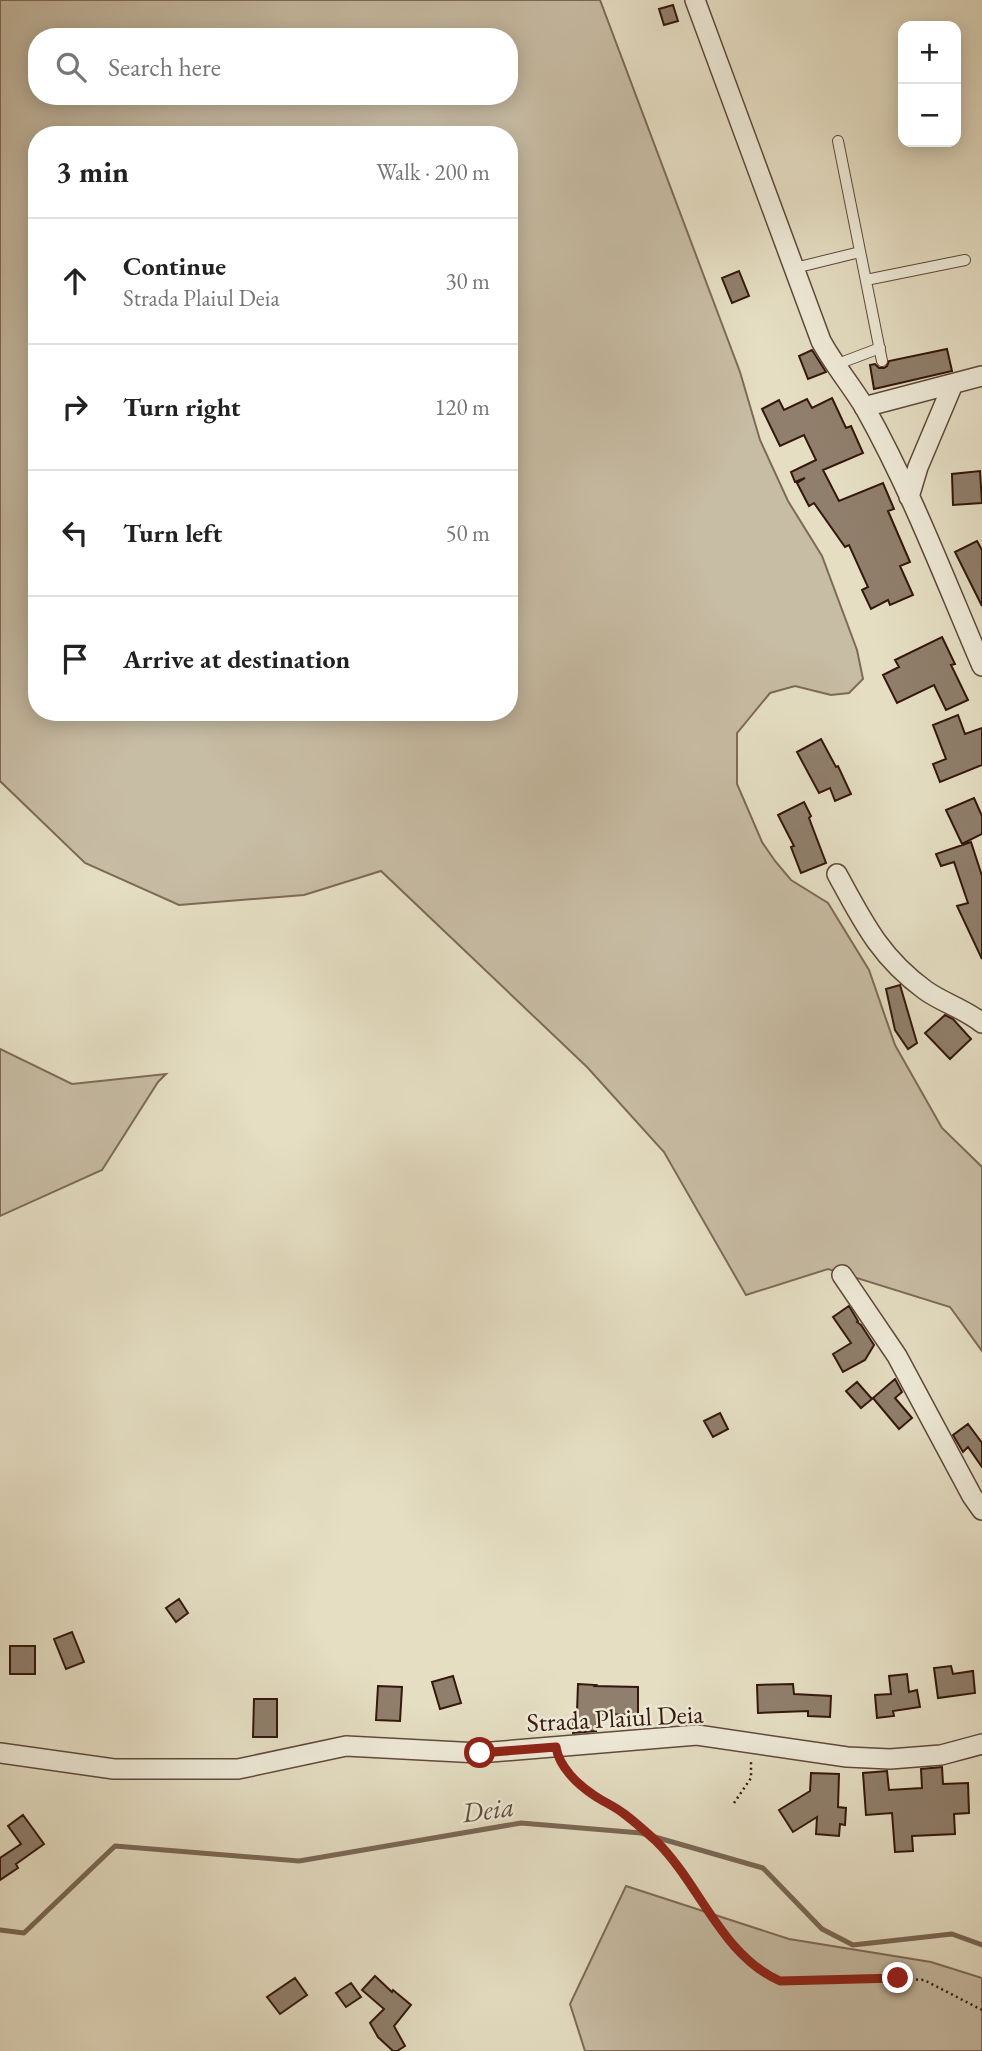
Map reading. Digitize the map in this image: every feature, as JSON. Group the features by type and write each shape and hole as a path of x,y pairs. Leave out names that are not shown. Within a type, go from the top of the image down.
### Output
{"street":[{"path":"695,0 818,332 835,365 864,407 909,496 982,666"},
{"path":"864,407 982,376"},
{"path":"909,496 918,467 953,384"},
{"path":"837,874 874,940 898,967 927,991 982,1023"},
{"path":"842,1275 897,1356 982,1510"},
{"name":"Strada Plaiul Deia","path":"0,1754 114,1769 238,1769 346,1745 480,1753 697,1735 847,1757 890,1759 941,1755 982,1744"}],"lane":[{"path":"838,141 883,361"},
{"path":"795,268 860,252"},
{"path":"866,280 965,260"},
{"path":"835,365 880,348"}],"path":[{"path":"734,1803 751,1778 751,1759 760,1744"},
{"path":"556,1747 558,1760 574,1779 594,1796 620,1811 659,1844 717,1923 750,1963 763,1973 780,1981 866,1978 924,1980 982,2010"}],"shaded area":[{"path":"0,0 600,0 740,372 760,440 788,501 822,556 857,650 863,679 849,693 831,695 795,686 770,693 737,733 737,784 762,842 775,861 791,880 828,903 869,970 895,1045 942,1128 982,1167 982,1351 950,1307 828,1269 746,1295 664,1152 587,1067 381,871 304,895 179,905 85,863 0,781"},
{"path":"0,1049 72,1084 166,1074 158,1082 102,1170 0,1216"},
{"path":"626,1886 789,1939 931,1962 982,1978 982,2051 585,2051 570,2004"}],"building":[{"path":"673,5 678,21 664,25 659,9"},
{"path":"739,271 749,296 732,303 722,278"},
{"path":"947,349 952,371 874,389 870,365 884,368 889,361"},
{"path":"812,350 826,372 808,379 799,356"},
{"path":"832,398 846,428 851,426 863,453 823,470 839,501 883,483 894,509 888,511 910,562 900,566 913,595 890,605 888,600 871,609 862,590 868,587 849,545 845,547 814,503 809,506 797,483 805,478 795,482 791,472 816,460 804,435 780,446 762,409 779,400 784,410 807,399 812,408"},
{"path":"980,471 982,503 953,505 952,474"},
{"path":"977,541 982,550 982,606 955,552"},
{"path":"942,637 955,664 951,665 968,700 946,710 934,685 897,703 883,675 899,667 895,660"},
{"path":"958,715 965,734 982,728 982,765 940,782 933,764 946,759 933,725"},
{"path":"821,739 851,794 835,801 830,788 819,793 797,752"},
{"path":"974,798 982,816 982,834 962,844 946,810"},
{"path":"804,802 826,863 801,873 791,847 794,846 778,815"},
{"path":"971,842 982,876 982,959 957,906 968,903 954,862 941,866 936,854"},
{"path":"900,985 917,1043 908,1049 895,1030 886,989"},
{"path":"945,1015 953,1019 971,1039 950,1059 925,1033"},
{"path":"849,1306 874,1345 865,1360 843,1372 833,1354 851,1343 833,1317"},
{"path":"895,1379 902,1392 895,1398 912,1418 899,1429 873,1398"},
{"path":"857,1382 872,1399 861,1408 846,1391"},
{"path":"720,1413 728,1429 713,1437 704,1421"},
{"path":"968,1424 982,1443 982,1467 968,1447 963,1452 953,1435"},
{"path":"179,1599 188,1613 176,1622 166,1608"},
{"path":"72,1632 84,1662 66,1669 54,1639"},
{"path":"10,1646 35,1646 35,1674 10,1674"},
{"path":"951,1666 953,1674 973,1671 975,1693 938,1698 934,1668"},
{"path":"907,1674 909,1692 917,1690 920,1707 893,1711 894,1716 877,1718 875,1695 891,1694 889,1676"},
{"path":"453,1676 461,1703 440,1709 432,1682"},
{"path":"578,1684 638,1687 638,1715 596,1714 596,1731 573,1733 573,1712 577,1712"},
{"path":"793,1684 794,1694 831,1696 830,1717 808,1716 808,1711 758,1713 757,1685"},
{"path":"378,1686 402,1687 400,1721 376,1720"},
{"path":"254,1699 277,1699 277,1737 253,1737"},
{"path":"942,1767 943,1784 968,1783 969,1813 954,1814 955,1834 912,1836 913,1851 895,1852 892,1813 866,1815 863,1773 887,1771 889,1790 922,1788 921,1769"},
{"path":"811,1773 839,1774 838,1807 846,1808 845,1825 840,1824 839,1836 816,1834 817,1817 793,1832 779,1810 810,1791"},
{"path":"23,1815 44,1844 16,1864 18,1868 0,1880 0,1858 21,1844 8,1826"},
{"path":"375,1976 411,2005 394,2026 405,2046 397,2051 393,2051 378,2037 370,2023 384,2009 362,1990"},
{"path":"295,1978 307,1995 280,2014 267,1997"},
{"path":"351,1983 361,1997 346,2007 336,1993"}],"waterway":[{"name":"Deia","path":"0,1930 24,1933 115,1846 299,1861 521,1823 641,1833 763,1868 822,1929 853,1945 952,1934 982,1945"}],"route":[{"path":"480,1753 556,1747 558,1760 574,1779 594,1796 620,1811 659,1844 717,1923 750,1963 763,1973 780,1981 898,1978"}]}
